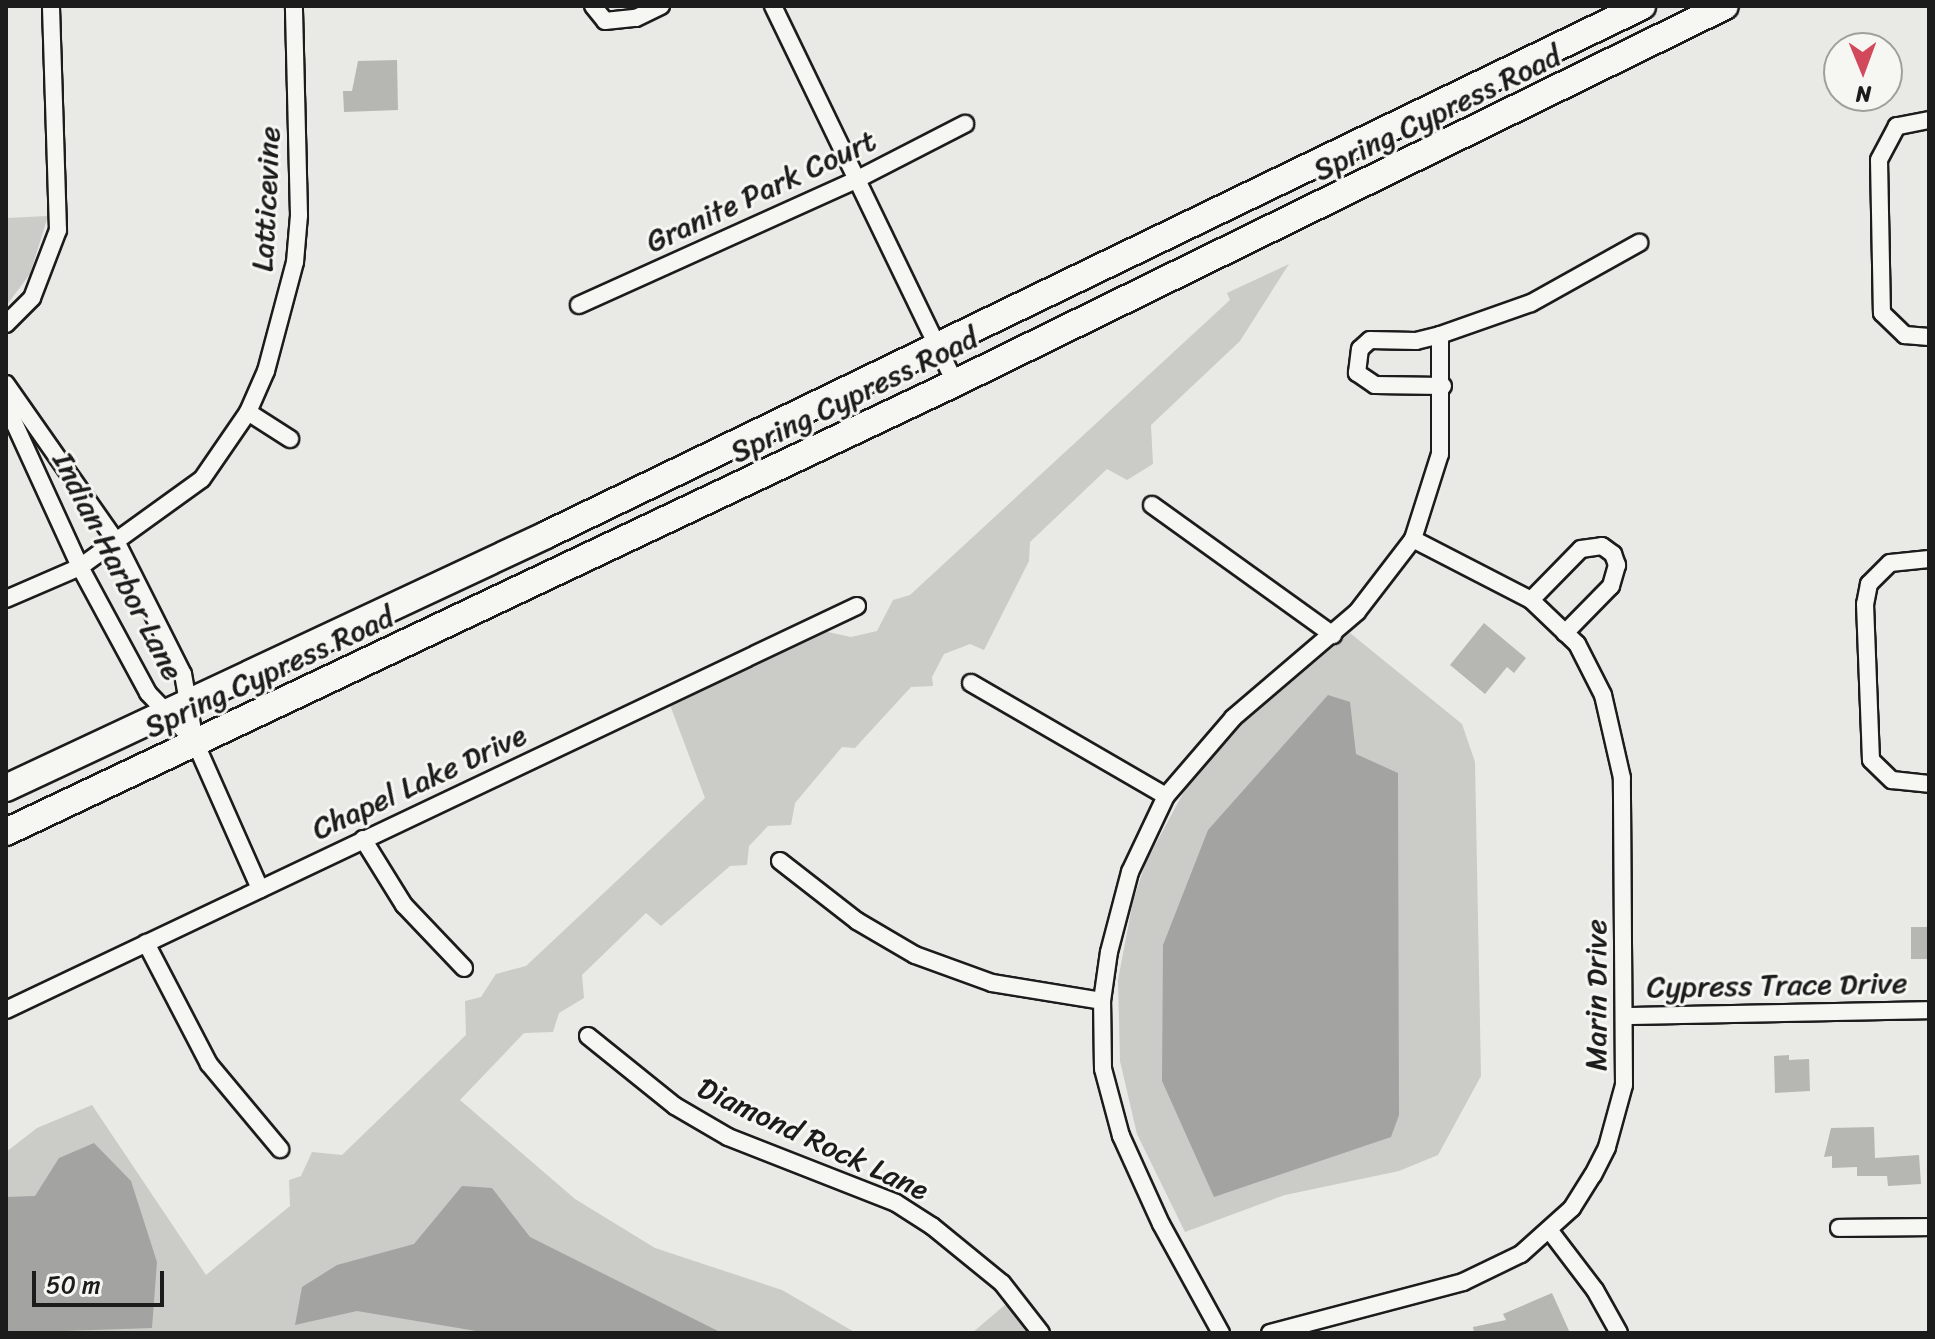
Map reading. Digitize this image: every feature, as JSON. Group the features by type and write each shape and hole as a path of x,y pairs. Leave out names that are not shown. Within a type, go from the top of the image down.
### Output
{"main road":[{"name":"Spring Cypress Road","path":"6,788 546,535 1642,6"},
{"name":"Spring Cypress Road","path":"6,832 955,383 1725,6"},
{"path":"1540,55 1558,90"},
{"path":"546,535 563,569"}],"street":[{"path":"6,324 32,298 58,230 51,6"},
{"name":"Latticevine","path":"6,599 80,567 202,479 248,412 266,371 295,262 299,215 294,6"},
{"path":"593,6 605,21 636,18 661,6"},
{"path":"773,6 854,181 955,383"},
{"path":"1929,120 1897,126 1879,160 1880,297 1892,327 1905,335 1929,337"},
{"name":"Granite Park Court","path":"579,305 854,181 965,124"},
{"path":"1443,386 1375,385 1357,373 1355,360 1370,340 1416,341 1440,335 1560,290 1639,243"},
{"path":"1221,1333 1161,1224 1121,1136 1103,1069 1102,1001 1126,885 1166,796 1233,718 1333,635 1382,585 1413,539 1440,454 1443,386 1440,335"},
{"name":"Indian Harbor Lane","path":"6,384 116,541 183,674 177,708"},
{"name":"Indian Harbor Lane","path":"6,405 80,567 148,693 177,708 195,742 260,889"},
{"path":"248,412 290,439"},
{"path":"1152,505 1256,575 1333,635"},
{"name":"Marin Drive","path":"1270,1333 1463,1282 1521,1254 1572,1208 1607,1147 1624,1085 1626,1016 1619,749 1603,695 1565,633 1531,600 1413,539"},
{"path":"1531,600 1581,549 1602,546 1613,554 1617,565 1611,586 1565,633"},
{"path":"1929,559 1890,563 1869,584 1868,749 1881,773 1906,785 1929,784"},
{"name":"Chapel Lake Drive","path":"6,1010 857,606"},
{"path":"971,683 1166,796"},
{"path":"363,839 404,905 464,968"},
{"path":"780,861 857,921 915,955 992,983 1102,1001"},
{"path":"146,943 209,1064 280,1149"},
{"name":"Cypress Trace Drive","path":"1626,1016 1929,1010"},
{"name":"Diamond Rock Lane","path":"588,1036 675,1106 728,1137 896,1203 932,1226 1002,1283 1041,1333"},
{"path":"1839,1228 1929,1227"},
{"path":"1550,1231 1595,1290 1619,1333"}],"shaded area":[{"path":"48,216 30,274 6,306 6,218"},
{"path":"1289,264 1240,341 1151,425 1153,464 1127,480 1107,469 1030,542 1029,561 984,650 970,644 944,654 932,677 933,686 911,687 855,748 842,747 795,803 791,825 768,826 749,846 747,865 730,866 661,926 646,913 582,975 584,998 559,1013 553,1032 524,1033 460,1100 575,1199 655,1248 782,1290 856,1333 6,1333 6,1152 37,1128 92,1105 206,1275 290,1206 289,1180 301,1176 312,1152 342,1155 466,1035 465,1001 481,997 496,974 526,966 705,798 670,705 823,631 851,637 877,631 893,600 910,595 1230,300 1227,293"},
{"path":"1350,633 1462,724 1475,762 1481,1076 1438,1155 1399,1171 1285,1195 1185,1232 1137,1134 1120,1061 1118,980 1133,901 1146,862 1187,786 1242,724"},
{"path":"1328,695 1350,702 1356,754 1398,773 1399,1115 1391,1137 1214,1197 1162,1081 1163,945 1208,830"},
{"path":"94,1143 131,1181 157,1262 152,1328 6,1333 6,1197 35,1196 59,1158"},
{"path":"462,1186 492,1188 530,1237 722,1333 488,1333 357,1311 295,1325 302,1287 337,1265 414,1244"},
{"path":"1006,1304 1030,1333 972,1333"}],"building":[{"path":"397,60 398,110 344,112 343,91 352,91 358,61"},
{"path":"1484,623 1526,658 1514,673 1507,667 1485,694 1450,665"},
{"path":"1911,927 1929,927 1929,959 1911,959"},
{"path":"1789,1055 1789,1060 1809,1059 1810,1091 1775,1093 1774,1056"},
{"path":"1874,1127 1875,1158 1919,1155 1921,1184 1888,1186 1887,1176 1857,1176 1857,1167 1832,1168 1832,1156 1824,1157 1831,1128"},
{"path":"1552,1293 1570,1333 1474,1333 1473,1327 1506,1320 1503,1314"}]}
